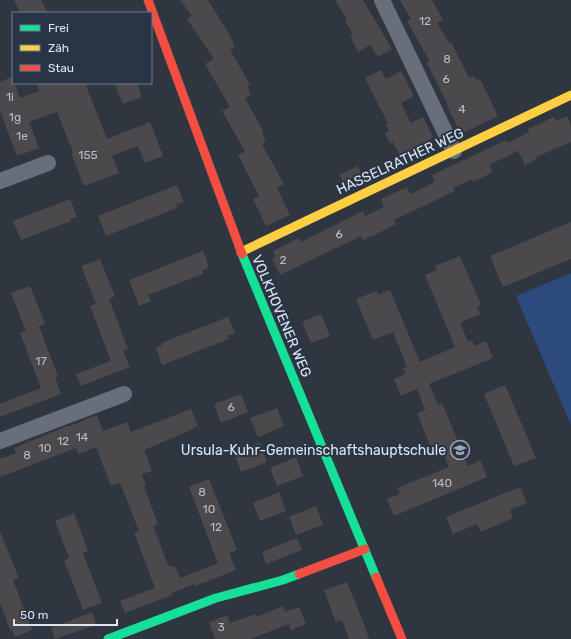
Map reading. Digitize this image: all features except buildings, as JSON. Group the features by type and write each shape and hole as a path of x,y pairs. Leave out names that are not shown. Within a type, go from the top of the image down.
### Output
{"street":[{"name":"VOLKHOVENER WEG","path":"148,0 241,252 402,639"},
{"path":"382,0 454,151"},
{"name":"HASSELRATHER WEG","path":"241,252 571,95"},
{"path":"0,181 48,163"},
{"path":"0,441 124,394"},
{"path":"108,639 193,606 216,598 283,580 365,549"}],"shaded area":[{"path":"571,273 571,425 516,296"}],"traffic: fast":[{"path":"242,254 376,577"},
{"path":"108,639 216,598 283,580 299,574"}],"traffic: slow":[{"path":"241,252 571,95"}],"traffic: jam":[{"path":"148,0 242,254"},
{"path":"299,574 365,549"},
{"path":"376,577 402,639"}],"place":[{"name":"Ursula-Kuhr-Gemeinschaftshauptschule","path":"460,450"}]}
